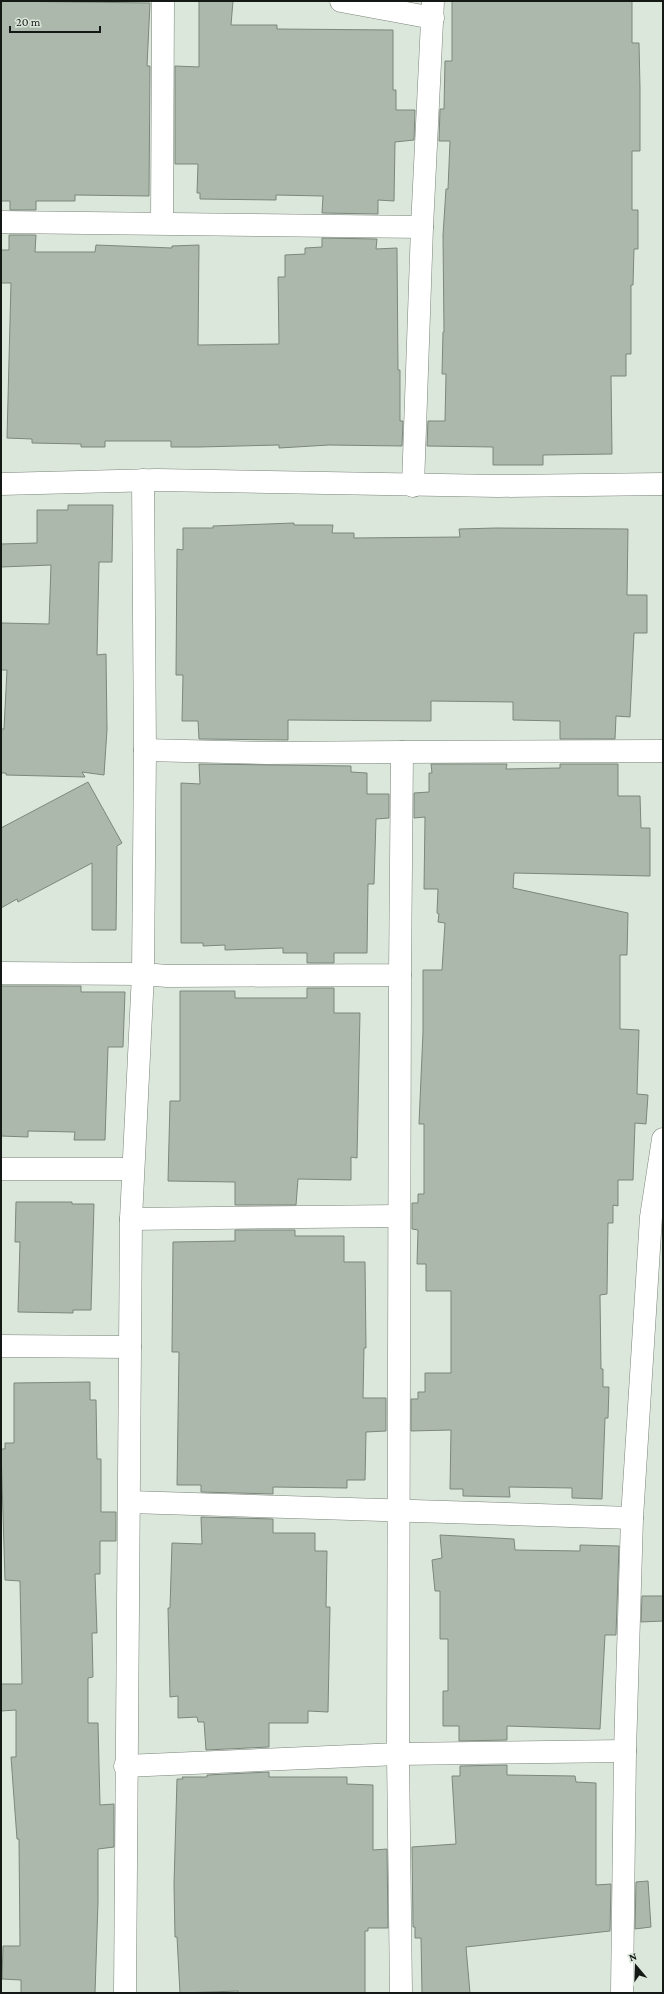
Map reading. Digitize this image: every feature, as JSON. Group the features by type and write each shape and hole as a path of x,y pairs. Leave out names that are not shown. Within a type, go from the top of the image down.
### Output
{"street":[{"path":"162,223 163,1"},
{"path":"341,1 433,10 422,227 413,486"},
{"path":"1,222 422,227"},
{"path":"125,1993 125,1766 130,1502 130,1219 143,974 146,750 143,480"},
{"path":"1,484 143,480 413,486 663,484"},
{"path":"146,750 267,753 663,751"},
{"path":"401,1993 398,1754 398,1511 402,752"},
{"path":"1,973 143,974 166,976 400,975"},
{"path":"622,1993 625,1751 632,1518 651,1217 663,1139"},
{"path":"1,1169 133,1169"},
{"path":"130,1219 399,1216"},
{"path":"1,1346 130,1347"},
{"path":"130,1502 632,1518"},
{"path":"125,1766 398,1754 625,1751"}],"building":[{"path":"1,1 150,3 147,66 150,66 149,196 75,195 75,201 36,201 36,210 10,210 10,201 1,201"},
{"path":"199,1 233,1 231,25 277,25 277,29 393,30 393,90 396,90 396,110 415,110 414,140 395,142 394,201 378,200 378,214 322,213 323,196 276,195 276,200 200,199 200,193 197,193 198,164 175,164 175,66 199,67"},
{"path":"452,1 632,1 632,43 639,43 640,151 632,151 632,210 638,210 638,249 634,249 633,285 631,285 631,354 626,354 626,376 611,376 612,454 543,455 543,465 493,465 493,447 427,446 428,421 445,421 446,374 442,374 444,332 443,235 446,189 448,189 450,141 439,141 440,109 444,109 445,61 452,61"},
{"path":"9,235 36,235 35,252 95,252 96,245 172,248 172,246 199,245 198,345 279,344 278,277 285,277 285,255 305,254 305,248 322,247 322,238 377,239 376,249 397,248 398,370 400,370 400,421 403,421 402,446 329,445 279,448 279,445 171,447 171,441 105,441 105,447 81,447 81,444 32,443 32,439 7,438 11,283 1,283 1,250 9,250"},
{"path":"68,505 113,505 112,562 99,562 97,655 106,654 107,730 104,775 82,772 85,777 6,775 6,773 1,773 1,729 4,729 7,670 1,670 1,623 49,624 51,565 1,567 1,544 37,543 37,510 68,510"},
{"path":"294,523 294,525 333,525 332,533 354,533 354,538 460,537 459,529 628,529 627,595 647,595 647,633 634,633 630,717 616,716 615,739 560,739 560,721 513,720 513,702 431,701 431,721 288,720 288,740 199,739 198,721 182,721 183,675 176,675 177,549 183,550 183,528 213,528 213,526"},
{"path":"199,764 351,766 351,772 367,773 367,794 389,794 389,818 376,819 374,884 368,884 367,953 334,953 334,963 307,963 307,953 283,953 283,948 225,950 225,945 203,946 203,943 181,943 181,783 200,784"},
{"path":"431,764 507,764 506,769 560,768 560,764 618,764 618,796 640,796 641,828 650,828 650,876 514,873 513,888 628,913 627,955 620,955 620,1029 639,1030 637,1094 648,1095 646,1124 635,1123 633,1180 618,1180 618,1206 613,1205 613,1223 608,1223 607,1294 600,1295 601,1369 603,1369 603,1387 609,1387 608,1418 605,1418 602,1499 572,1498 572,1488 509,1487 510,1497 463,1496 463,1489 450,1489 451,1430 411,1431 411,1399 418,1399 418,1392 425,1392 425,1373 451,1373 451,1291 426,1291 426,1264 417,1264 418,1230 412,1229 412,1203 418,1203 418,1194 424,1194 424,1124 419,1124 423,1032 423,970 442,970 445,923 438,922 438,889 424,889 425,817 414,818 414,793 429,792 429,773 432,773"},
{"path":"88,782 122,843 117,846 116,930 92,930 92,863 18,902 17,899 1,908 1,828"},
{"path":"1,986 81,986 81,992 125,992 123,1047 108,1047 105,1140 74,1140 75,1132 28,1131 28,1137 1,1136"},
{"path":"307,988 334,988 334,1013 360,1013 357,1158 351,1157 351,1180 298,1179 296,1205 235,1205 235,1182 168,1181 170,1101 180,1101 180,991 235,991 235,998 307,998"},
{"path":"16,1202 72,1202 72,1204 94,1204 91,1310 73,1310 73,1313 18,1312 20,1242 15,1242"},
{"path":"235,1230 295,1230 295,1236 344,1236 344,1262 365,1262 366,1348 364,1348 363,1398 386,1398 386,1431 366,1432 365,1480 347,1480 347,1488 273,1487 273,1494 201,1492 201,1485 177,1485 179,1352 172,1352 173,1242 235,1241"},
{"path":"90,1382 90,1400 96,1400 97,1459 101,1459 101,1512 116,1512 116,1541 100,1541 100,1574 95,1574 97,1633 92,1633 93,1677 88,1678 88,1723 98,1723 100,1805 114,1804 114,1847 98,1849 95,1993 21,1993 21,1980 2,1979 3,1946 20,1946 19,1839 17,1839 11,1757 16,1757 16,1710 1,1711 1,1684 22,1684 20,1581 5,1580 1,1449 5,1449 5,1443 14,1443 14,1383"},
{"path":"201,1517 273,1519 273,1533 315,1533 315,1551 327,1551 326,1607 330,1607 328,1712 308,1711 308,1723 269,1723 269,1747 206,1750 204,1722 198,1722 197,1717 178,1718 178,1696 170,1697 168,1608 170,1608 172,1543 202,1544"},
{"path":"440,1535 514,1539 515,1550 580,1551 580,1545 619,1546 616,1635 605,1635 600,1729 507,1726 507,1740 459,1741 459,1726 443,1726 443,1691 448,1691 448,1639 440,1639 440,1591 435,1591 432,1560 442,1558"},
{"path":"642,1596 663,1596 663,1621 641,1622"},
{"path":"507,1765 507,1775 575,1776 576,1782 596,1783 596,1885 611,1884 610,1931 466,1947 470,1993 422,1993 421,1938 415,1938 415,1927 413,1927 412,1847 456,1844 452,1776 460,1776 460,1766"},
{"path":"269,1772 269,1777 347,1777 347,1784 373,1785 373,1850 387,1849 388,1928 368,1928 368,1931 365,1931 365,1993 238,1993 238,1991 180,1993 177,1937 175,1937 174,1884 177,1779 183,1779 182,1777 207,1777 207,1775"},
{"path":"648,1881 651,1927 635,1929 636,1882"}]}
